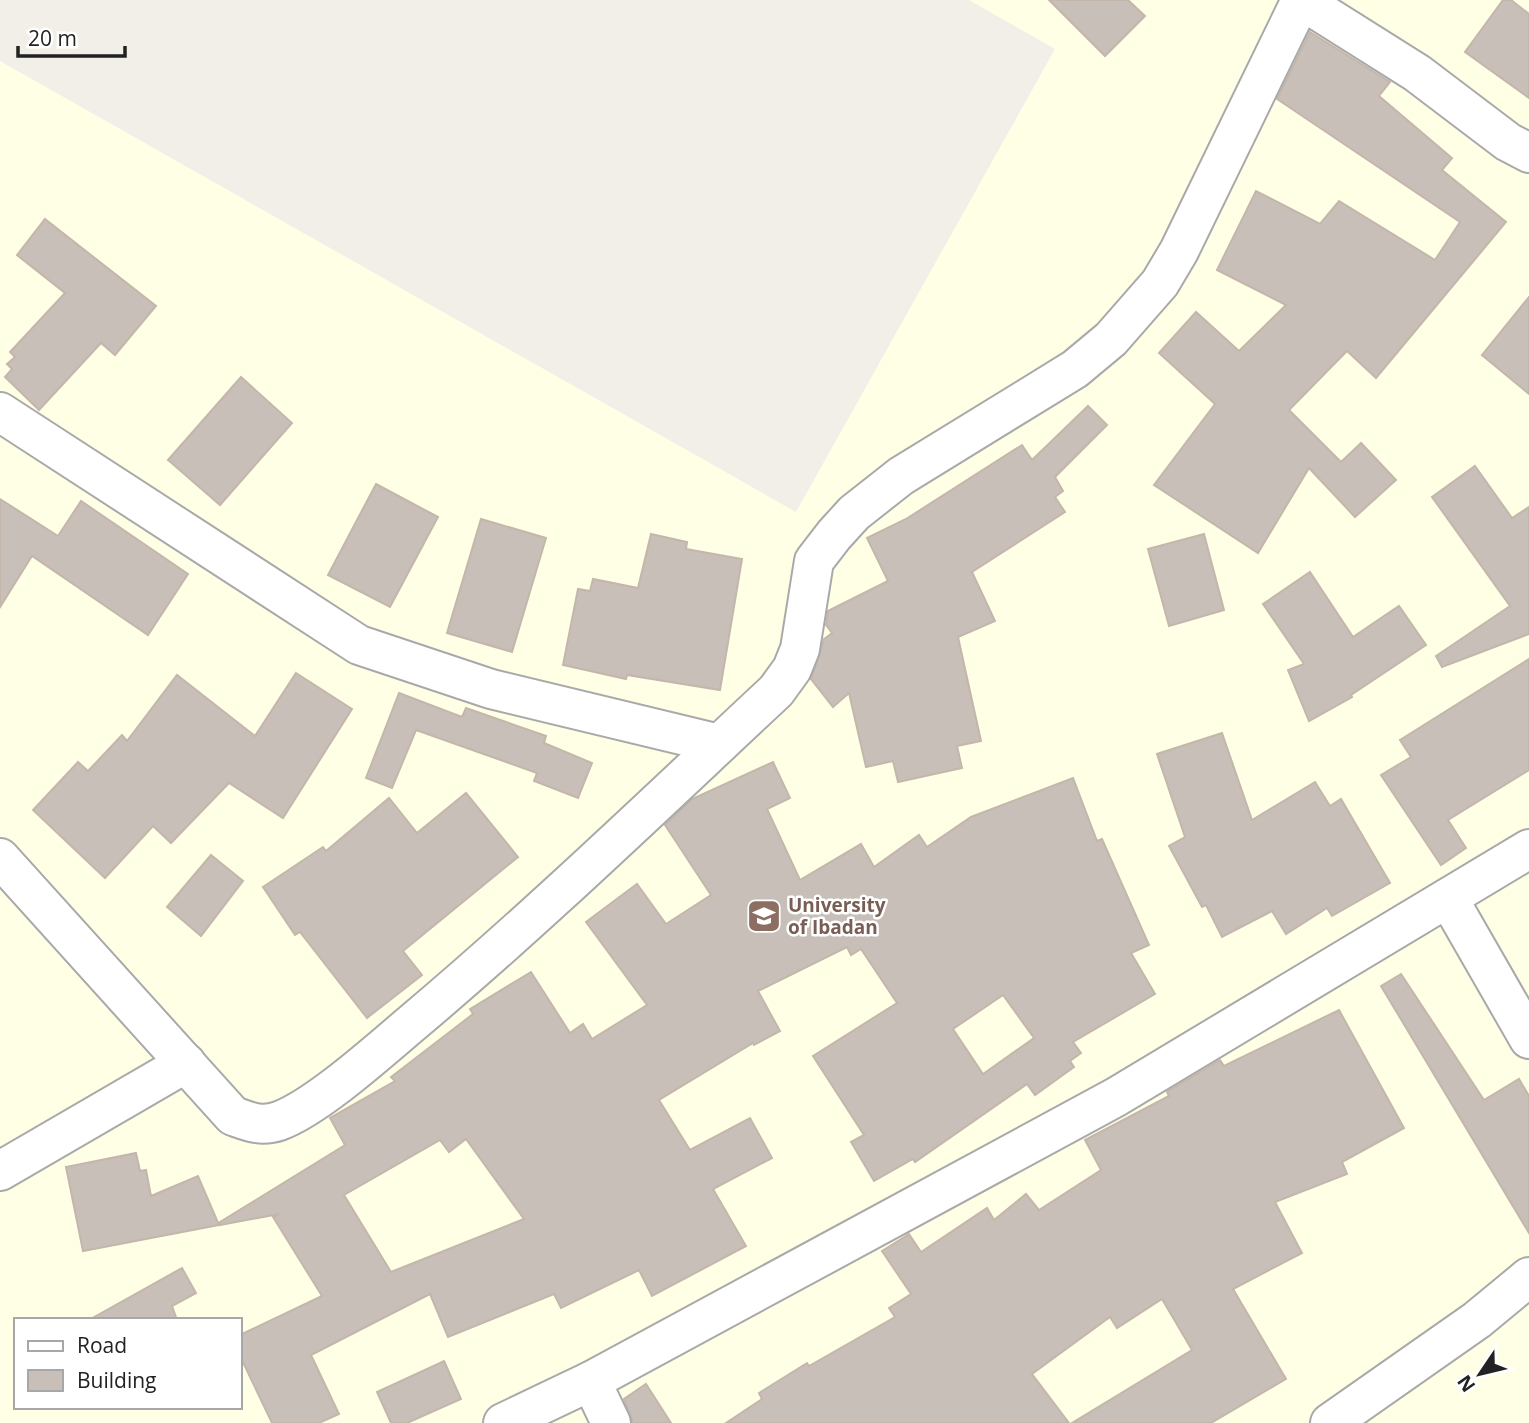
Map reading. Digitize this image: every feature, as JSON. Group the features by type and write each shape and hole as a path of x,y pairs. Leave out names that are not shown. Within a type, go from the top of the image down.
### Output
{"street":[{"path":"0,858 233,1116 260,1126 281,1121 360,1067 489,958 776,691 792,669 800,649 814,561 854,513 911,470 1075,369 1111,339 1160,283 1179,251 1301,0 1428,81 1508,142 1529,153"},
{"path":"0,412 359,645 491,689 719,744"},
{"path":"503,1423 591,1381 1116,1097 1529,849"},
{"path":"1448,898 1529,1039"},
{"path":"0,1171 186,1063"},
{"path":"1330,1423 1476,1320 1529,1277"},
{"path":"591,1381 611,1423"}],"shaded area":[{"name":"University of Ibadan","path":"969,0 1529,0 1529,1423 0,1423 0,61 796,512 1055,49"}],"building":[{"path":"1049,0 1128,0 1145,16 1105,56"},
{"path":"1503,0 1511,0 1529,14 1529,98 1465,52"},
{"path":"1310,32 1390,82 1379,96 1452,158 1442,170 1506,222 1376,378 1347,351 1289,410 1341,462 1361,443 1396,480 1355,517 1309,468 1258,553 1154,485 1215,404 1159,353 1196,312 1239,351 1286,305 1217,270 1256,191 1320,224 1339,201 1435,260 1460,222 1277,99"},
{"path":"45,219 156,306 115,355 101,343 39,410 5,377 12,369 7,364 15,357 10,352 65,293 17,255"},
{"path":"1529,297 1529,394 1482,355"},
{"path":"241,377 292,423 220,505 168,460"},
{"path":"1088,406 1107,425 1055,477 1063,491 1055,497 1065,512 972,572 995,621 958,637 981,741 957,746 962,768 898,782 893,761 866,767 849,693 833,707 811,679 824,639 832,633 826,625 828,611 888,581 867,538 906,519 1022,445 1032,460"},
{"path":"1475,466 1512,518 1529,507 1529,634 1442,667 1436,656 1510,606 1432,497"},
{"path":"376,484 438,517 390,607 328,575"},
{"path":"0,499 58,536 81,501 188,574 148,635 32,556 0,607"},
{"path":"481,519 546,538 512,652 447,633"},
{"path":"651,534 687,542 686,549 742,559 720,690 627,675 626,679 563,665 578,589 590,591 593,579 638,588"},
{"path":"1204,534 1224,610 1169,626 1148,549"},
{"path":"1310,572 1353,637 1399,606 1426,645 1351,695 1352,697 1309,721 1288,670 1304,664 1263,604"},
{"path":"1529,659 1529,770 1448,820 1466,848 1441,865 1381,775 1411,757 1400,740"},
{"path":"296,673 352,709 283,818 229,783 171,843 153,826 105,878 33,810 78,762 88,771 122,735 127,741 177,675 255,736"},
{"path":"399,693 462,717 466,708 546,736 544,743 592,763 578,798 534,781 537,773 416,730 392,788 366,778"},
{"path":"1222,733 1252,820 1315,782 1330,806 1341,799 1390,883 1332,916 1327,908 1286,934 1272,911 1222,937 1206,905 1202,907 1169,846 1185,837 1157,754"},
{"path":"773,762 790,798 767,809 800,880 861,844 874,867 919,835 927,847 971,817 1073,778 1097,841 1102,839 1149,945 1131,953 1155,994 1073,1042 1081,1053 1070,1061 1074,1067 1035,1095 1027,1084 915,1162 913,1159 874,1181 851,1142 864,1135 813,1056 897,1003 861,949 851,955 847,947 758,991 780,1031 754,1045 753,1043 659,1100 690,1150 750,1118 772,1158 713,1189 746,1246 652,1296 639,1270 561,1308 554,1294 448,1337 430,1294 311,1355 339,1414 319,1423 272,1423 242,1360 242,1334 322,1296 273,1217 279,1214 220,1225 220,1222 345,1145 330,1118 395,1081 391,1077 473,1014 470,1009 531,972 570,1033 583,1024 592,1039 647,1005 586,922 637,884 666,924 711,895 665,825 692,799","holes":["1003,995 1034,1038 983,1074 953,1029","466,1139 524,1219 391,1272 344,1195 440,1140 449,1152"]},
{"path":"466,793 518,857 403,951 422,975 367,1018 300,932 295,935 263,887 323,847 326,851 389,798 417,833"},
{"path":"211,855 243,881 201,936 167,907"},
{"path":"1401,974 1484,1100 1519,1079 1529,1096 1529,1233 1381,986"},
{"path":"1339,1010 1404,1128 1342,1162 1347,1174 1275,1202 1302,1253 1233,1289 1286,1379 1211,1423 1072,1423 1192,1350 1162,1299 1117,1328 1110,1317 1032,1374 1069,1423 726,1423 762,1399 759,1393 807,1363 809,1366 895,1317 889,1308 911,1294 882,1251 909,1234 921,1252 987,1208 994,1220 1026,1194 1039,1210 1101,1170 1085,1140 1169,1096 1167,1092 1220,1060 1224,1066"},
{"path":"136,1153 140,1171 146,1170 151,1196 198,1176 219,1225 83,1251 66,1167"},
{"path":"182,1268 196,1293 172,1306 176,1318 93,1318"},
{"path":"444,1361 461,1399 407,1423 391,1423 377,1392"},
{"path":"646,1384 671,1423 633,1423 624,1399"}],"place":[{"name":"University of Ibadan","path":"764,916"}]}
